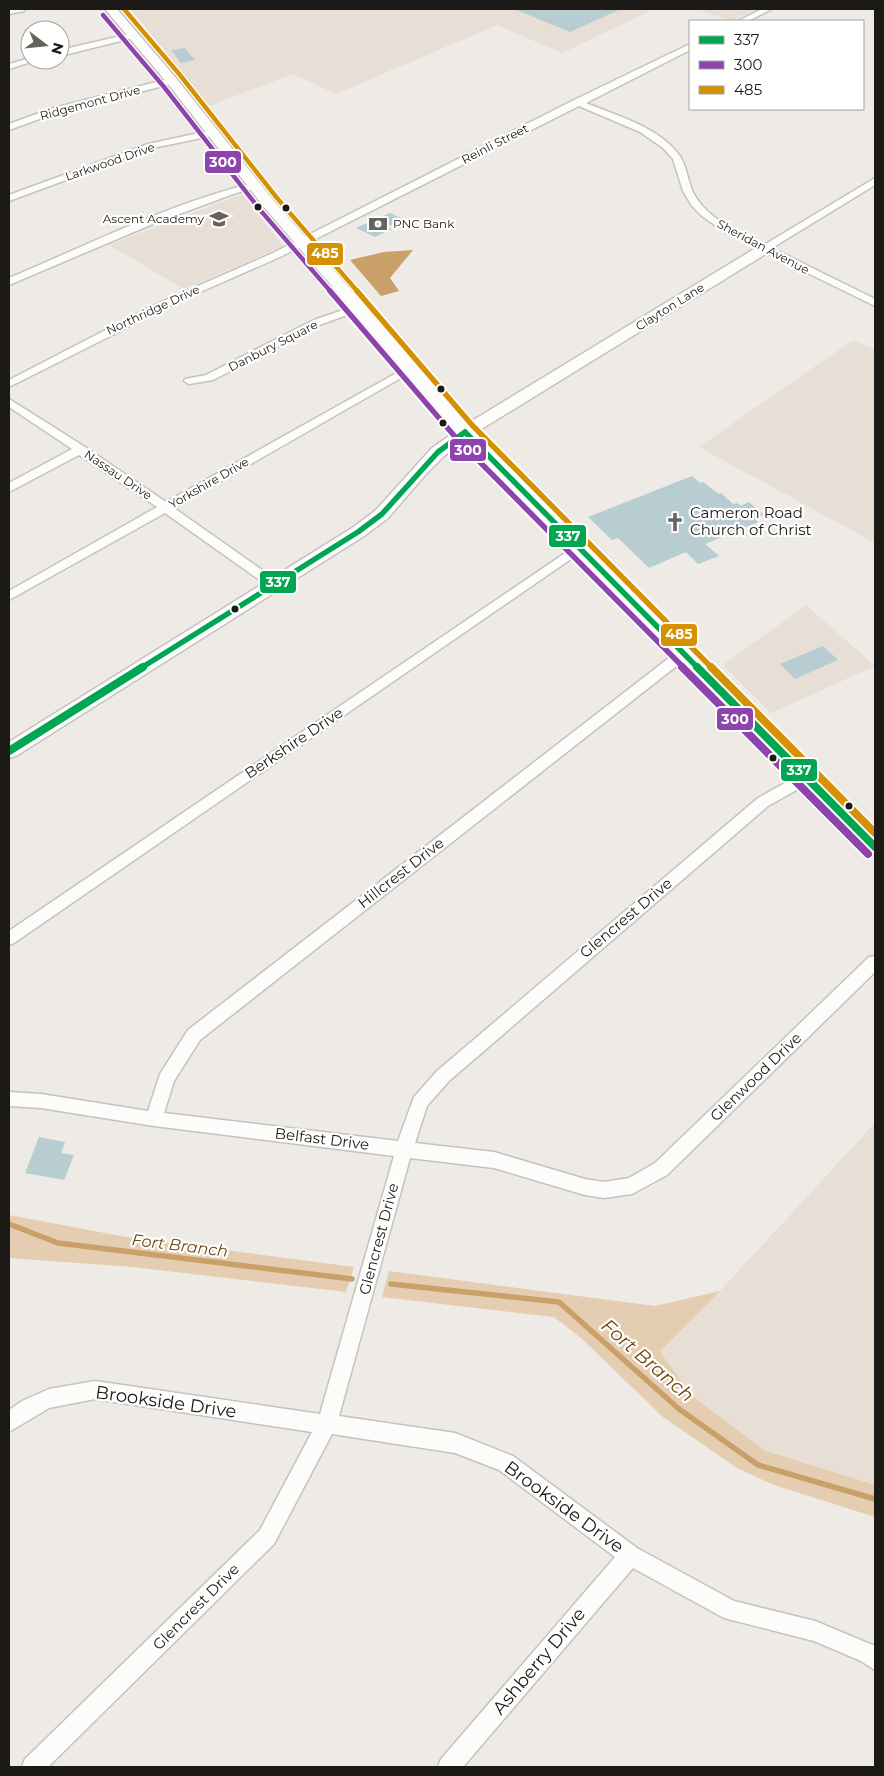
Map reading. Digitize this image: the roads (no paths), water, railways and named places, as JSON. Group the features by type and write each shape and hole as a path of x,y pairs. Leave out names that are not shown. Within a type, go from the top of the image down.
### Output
{"main road":[{"path":"111,9 172,81 300,242 465,432 875,847"},
{"name":"Clayton Lane","path":"9,751 358,532 382,514 438,452 465,432 764,249"}],"street":[{"path":"9,12 21,9"},
{"path":"744,20 768,9"},
{"path":"70,51 134,35"},
{"name":"Reinli Street","path":"300,242 689,47"},
{"name":"Ridgemont Drive","path":"9,127 53,111 172,81"},
{"name":"Sheridan Avenue","path":"577,102 636,128 664,145 680,163 688,190 694,202 707,216 729,231 875,303"},
{"name":"Larkwood Drive","path":"9,198 152,146 213,133"},
{"name":"Clayton Lane","path":"764,249 875,181"},
{"path":"9,282 152,221 233,191 254,186"},
{"name":"Northridge Drive","path":"9,384 118,326 216,280 286,251 300,242"},
{"name":"Danbury Square","path":"189,381 209,378 318,322 356,308"},
{"name":"Yorkshire Drive","path":"9,596 409,369"},
{"name":"Nassau Drive","path":"9,402 166,507 275,585"},
{"path":"9,488 81,450"},
{"name":"Berkshire Drive","path":"9,939 580,547"},
{"name":"Hillcrest Drive","path":"154,1120 166,1079 194,1035 684,654"},
{"name":"Glencrest Drive","path":"33,1767 267,1537 327,1424 404,1149 420,1102 443,1076 763,802 806,778"},
{"name":"Glenwood Drive","path":"632,1186 661,1169 875,962"},
{"name":"Belfast Drive","path":"9,1099 41,1101 154,1120 494,1160 585,1187 604,1190 632,1186"},
{"name":"Brookside Drive","path":"9,1422 24,1409 57,1395 95,1390 455,1443 506,1462 630,1555 731,1611 815,1630 868,1654 875,1660"},
{"name":"Ashberry Drive","path":"449,1767 630,1555"}],"waterway":[{"name":"Fort Branch","path":"9,1224 58,1243 352,1279"},
{"name":"Fort Branch","path":"391,1284 559,1302 679,1409 758,1465 875,1499"}],"place":[{"name":"Ascent Academy","path":"219,219"},
{"name":"PNC Bank","path":"378,224"},
{"name":"Cameron Road Church of Christ","path":"675,522"}]}
